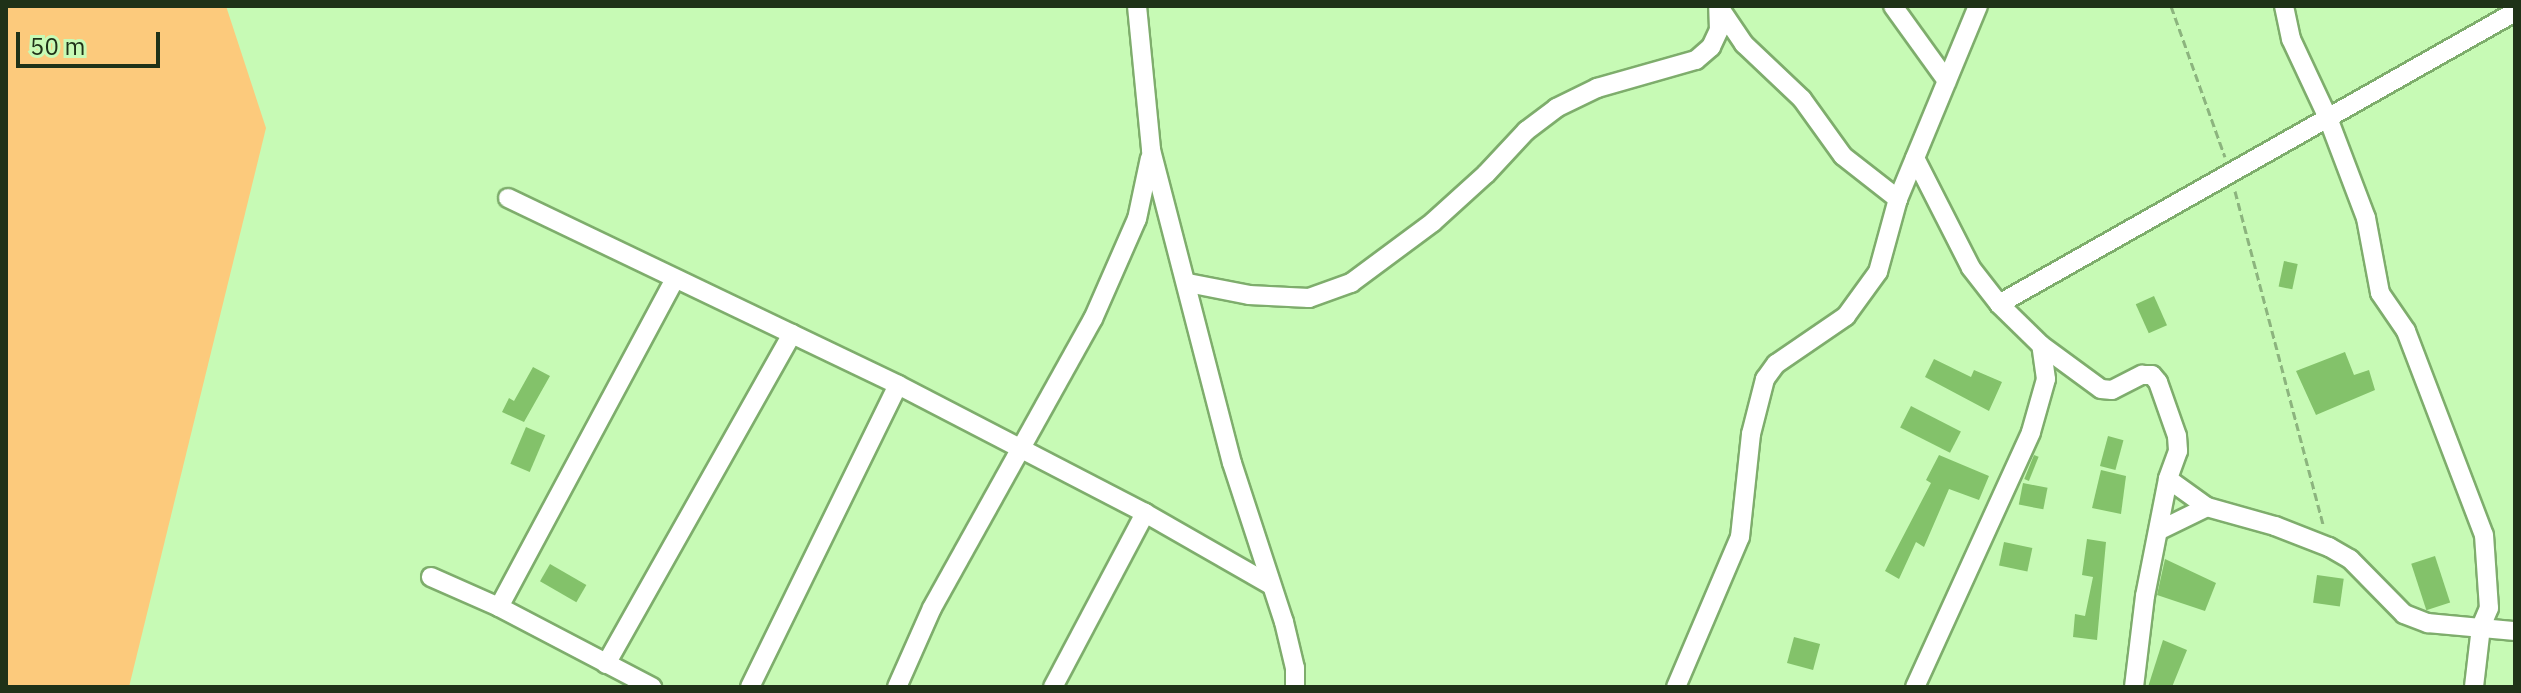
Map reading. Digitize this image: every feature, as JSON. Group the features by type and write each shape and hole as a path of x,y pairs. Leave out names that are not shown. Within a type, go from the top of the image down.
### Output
{"street":[{"path":"1137,6 1151,150 1188,283 1232,463 1269,584 1284,622 1295,668 1295,687"},
{"path":"1188,283 1249,295 1309,298 1351,283 1433,222 1486,174 1526,131 1556,108 1597,88 1696,60 1711,47 1719,30 1718,6"},
{"path":"1718,6 1744,44 1802,99 1843,156 1898,199"},
{"path":"1893,6 1947,81"},
{"path":"1676,687 1740,537 1751,434 1765,379 1776,364 1846,316 1878,272 1898,199 1978,6"},
{"path":"2284,6 2291,39 2328,118 2366,218 2380,293 2406,331 2484,535 2489,608 2481,627 2474,687"},
{"path":"1999,304 2515,12"},
{"path":"897,687 932,608 1093,319 1137,219 1151,150"},
{"path":"1915,158 1971,268 1999,304 2041,345 2101,389 2112,390 2142,375 2152,375 2177,436 2178,451 2168,479 2145,596 2134,687"},
{"path":"508,198 898,385 1145,513 1269,584"},
{"path":"499,607 675,279"},
{"path":"606,664 792,334"},
{"path":"1915,687 2031,432 2046,379 2041,345"},
{"path":"750,687 898,385"},
{"path":"2168,479 2207,507 2275,526 2329,547 2350,559 2404,614 2428,623 2515,631"},
{"path":"2160,530 2207,507"},
{"path":"1053,687 1145,513"},
{"path":"431,577 499,607 652,687"}],"path":[{"path":"2171,6 2230,172 2329,547"}],"shaded area":[{"path":"6,6 226,6 266,128 129,687 6,687"}],"building":[{"path":"2284,261 2298,264 2292,289 2279,286"},
{"path":"2154,296 2167,325 2149,333 2136,304"},
{"path":"2345,352 2354,375 2369,370 2375,390 2316,415 2296,371"},
{"path":"1934,359 1971,377 1974,370 2002,382 1989,411 1925,377"},
{"path":"533,367 550,376 524,422 502,412 509,398 514,401"},
{"path":"1911,406 1961,431 1950,453 1900,427"},
{"path":"526,427 545,435 530,472 510,464"},
{"path":"2108,436 2123,440 2115,470 2100,466"},
{"path":"1939,455 1989,476 1979,500 1949,489 1924,547 1916,542 1899,579 1885,571 1931,483 1926,480"},
{"path":"2034,455 2039,457 2029,481 2024,479"},
{"path":"2101,470 2126,476 2121,514 2092,508"},
{"path":"2023,483 2048,488 2043,509 2019,505"},
{"path":"2087,539 2106,542 2097,640 2073,637 2075,614 2085,616 2093,577 2082,575"},
{"path":"2004,542 2032,548 2027,572 1999,565"},
{"path":"2435,556 2450,603 2426,610 2411,564"},
{"path":"2165,559 2216,583 2205,611 2157,595"},
{"path":"550,564 586,585 576,602 540,581"},
{"path":"2317,575 2344,579 2340,606 2313,603"},
{"path":"1794,637 1820,644 1813,670 1787,663"},
{"path":"2163,640 2187,650 2172,687 2148,687"}]}
